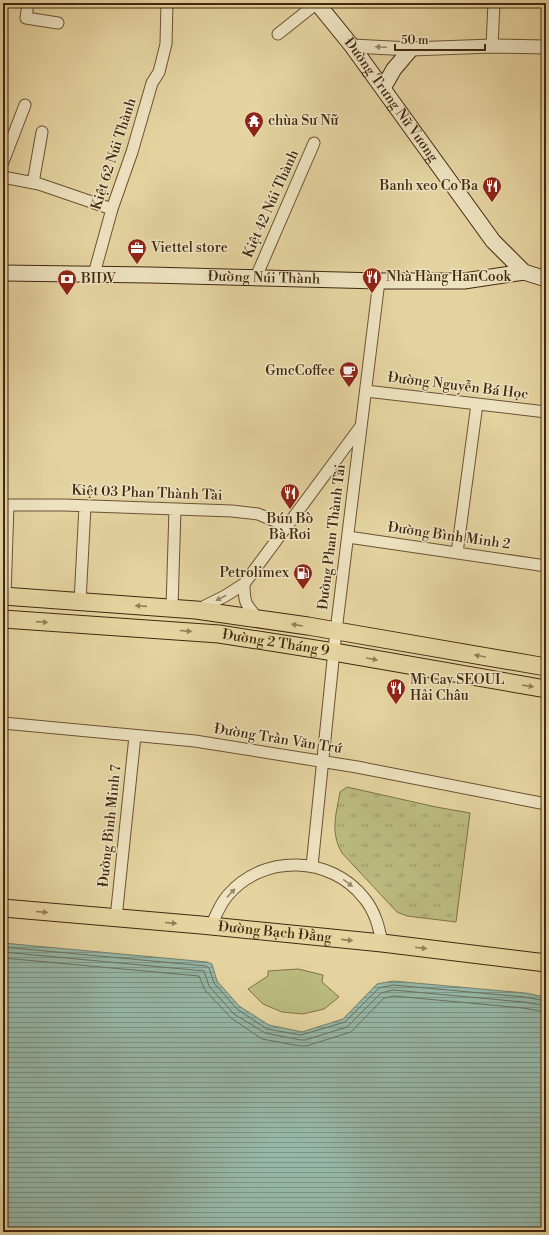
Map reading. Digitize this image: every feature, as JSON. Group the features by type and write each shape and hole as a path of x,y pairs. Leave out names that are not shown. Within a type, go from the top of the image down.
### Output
{"main road":[{"name":"Đường Trưng Nữ Vương","path":"317,3 352,46 494,241 524,272 546,279"},
{"path":"383,88 394,69 411,49"},
{"name":"Đường Núi Thành","path":"3,273 256,277 379,281 464,281 524,272"},
{"name":"Đường 2 Tháng 9","path":"4,596 196,610 336,631 546,667"},
{"name":"Đường 2 Tháng 9","path":"3,619 219,634 334,652 546,689"},
{"name":"Đường Bạch Đằng","path":"3,908 211,926 382,943 546,963"}],"street":[{"path":"28,3 26,18 58,23"},
{"name":"Kiệt 62 Núi Thành","path":"94,274 112,209 132,152 152,83 159,72 166,44 167,3"},
{"path":"278,34 317,3"},
{"path":"492,46 494,3"},
{"path":"352,46 411,49 492,46 546,47"},
{"path":"3,162 26,105"},
{"path":"33,183 42,132"},
{"name":"Kiệt 42 Núi Thành","path":"256,277 314,143"},
{"path":"3,177 39,184 112,209"},
{"name":"Đường Phan Thành Tài","path":"312,866 336,631 379,281"},
{"name":"Đường Nguyễn Bá Học","path":"366,391 546,412"},
{"path":"457,553 477,404"},
{"name":"Đường Phan Thành Tài","path":"196,610 225,596 244,584 361,425"},
{"path":"4,596 5,505"},
{"name":"Kiệt 03 Phan Thành Tài","path":"5,505 232,511 258,514 287,526"},
{"path":"80,602 85,506"},
{"path":"172,608 175,509"},
{"name":"Đường Bình Minh 2","path":"348,537 546,566"},
{"path":"244,584 244,598 247,605 258,619"},
{"name":"Đường Trần Văn Trứ","path":"3,723 195,741 322,760 546,804"},
{"name":"Đường Bình Minh 7","path":"116,918 135,736"},
{"path":"211,926 218,909 229,894 242,882 258,872 275,866 294,864 312,866 327,870 354,887 365,899 373,912 379,927 382,943"}],"green space":[{"path":"347,787 470,813 456,922 407,916 397,912 342,853 336,838 335,823 340,792"},
{"path":"298,969 323,975 322,982 339,997 324,1009 303,1014 282,1012 263,1004 248,989 268,976 268,971"}],"water":[{"path":"3,943 207,962 212,964 217,981 239,1006 269,1025 302,1032 343,1019 377,984 393,981 525,993 546,997 546,1232 3,1232"}],"place":[{"name":"chùa Sư Nữ","path":"254,138"},
{"name":"Banh xeo Co Ba","path":"492,203"},
{"name":"Viettel store","path":"137,265"},
{"name":"Nhà Hàng HanCook","path":"372,294"},
{"name":"BIDV","path":"67,296"},
{"name":"GmcCoffee","path":"349,388"},
{"name":"Bún Bò Bà Rơi","path":"290,510"},
{"name":"Petrolimex","path":"303,590"},
{"name":"Mì Cay SEOUL Hải Châu","path":"396,705"}]}
